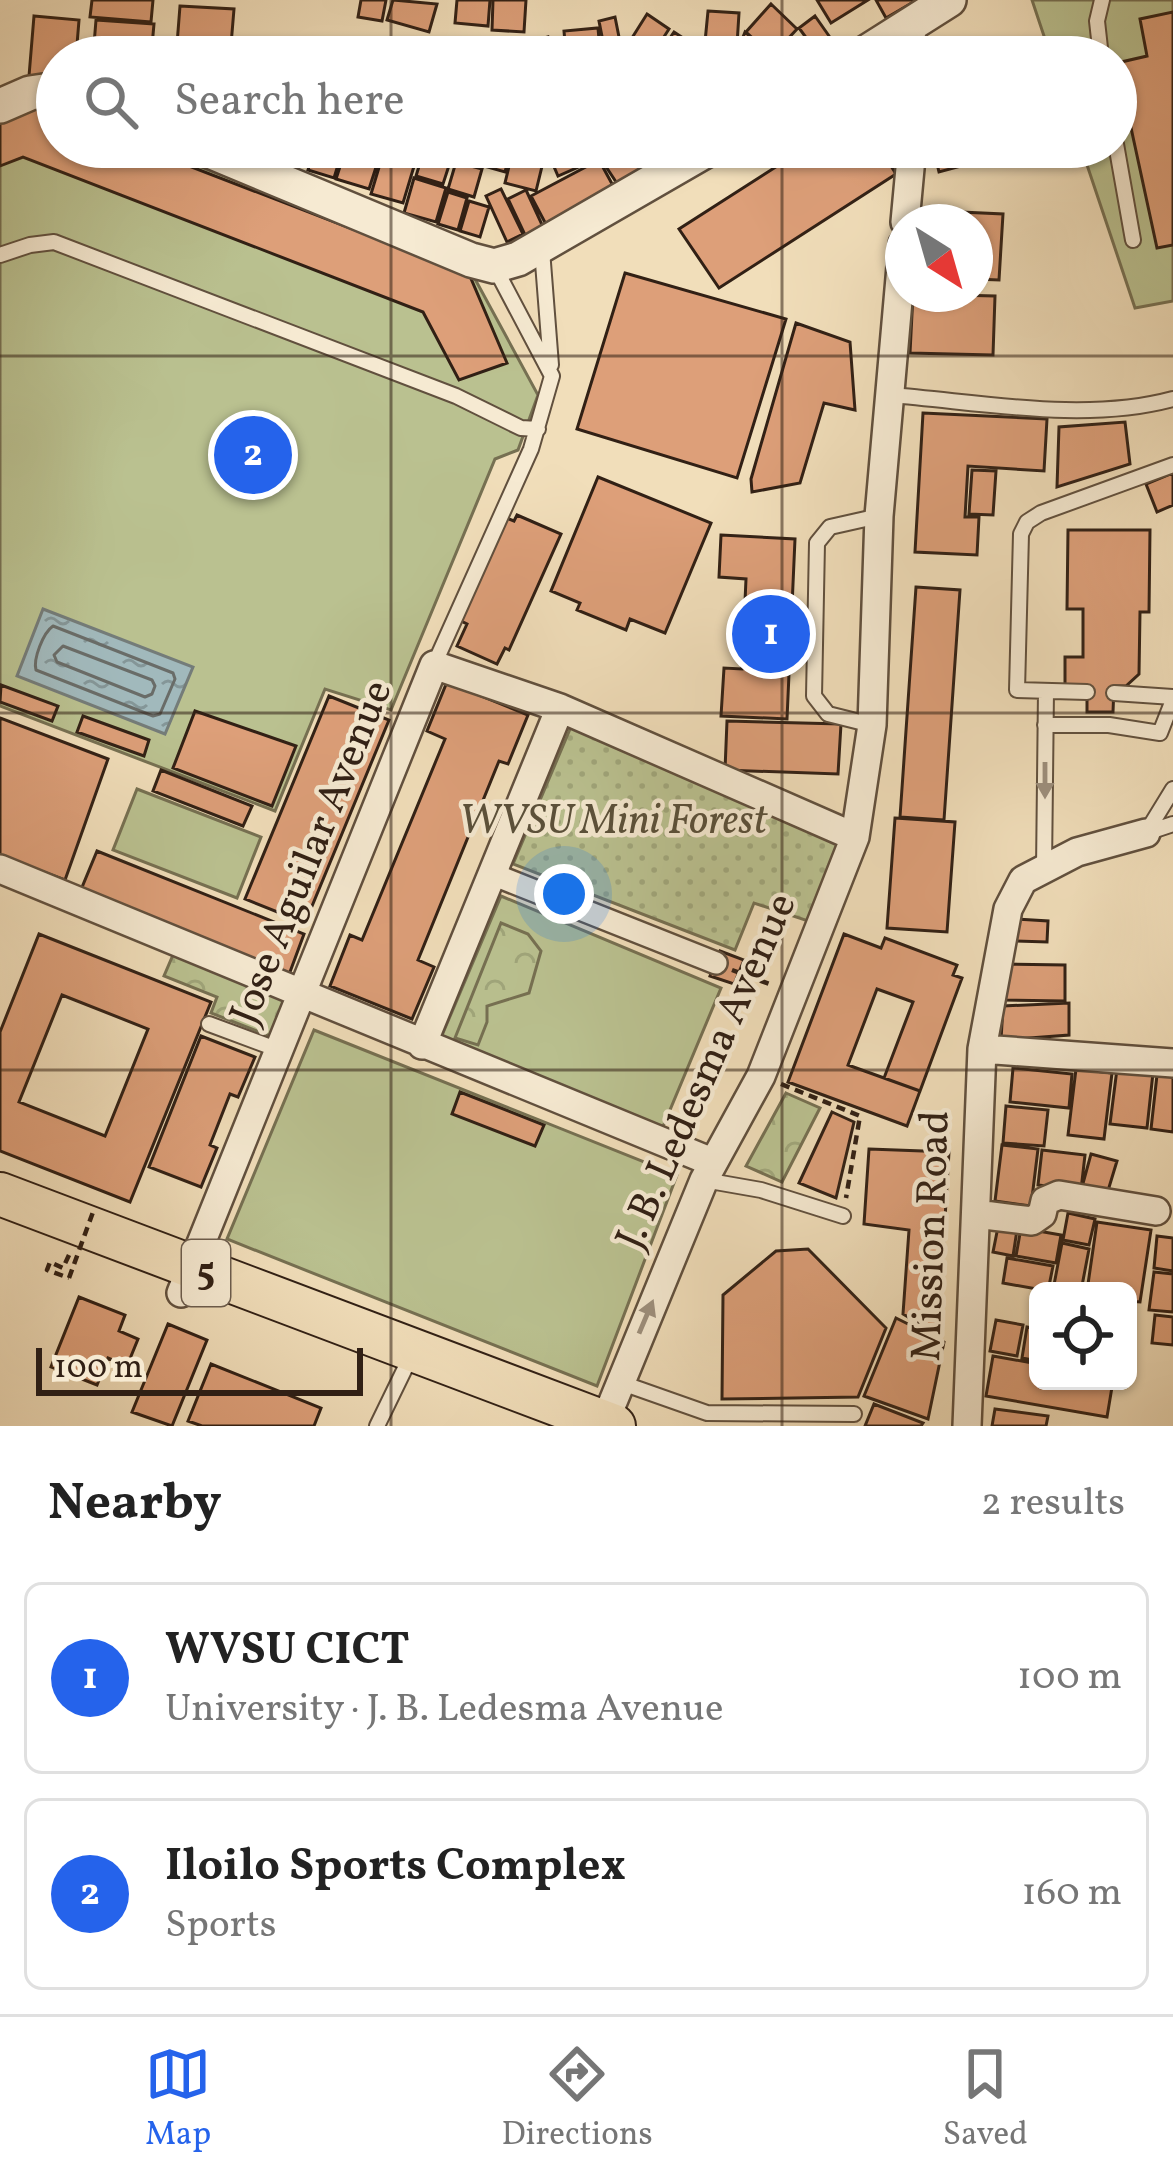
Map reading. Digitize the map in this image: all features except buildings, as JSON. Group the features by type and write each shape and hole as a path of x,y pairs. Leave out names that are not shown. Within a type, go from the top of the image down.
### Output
{"main road":[{"name":"5","path":"0,1194 186,1280 407,1362 607,1425"},
{"name":"5","path":"0,1220 70,1264 186,1280"},
{"name":"5","path":"407,1362 547,1426"}],"street":[{"path":"916,36 950,0"},
{"path":"0,106 36,92"},
{"path":"250,168 494,266 518,259 675,168"},
{"path":"906,204 909,168"},
{"name":"J. B. Ledesma Avenue","path":"607,1425 619,1382 708,1171 761,1076 855,836 872,724 879,516 897,312"},
{"path":"434,665 560,708 855,836"},
{"name":"Jose Aguilar Avenue","path":"186,1280 434,665"},
{"path":"422,1046 560,708"},
{"path":"1044,869 1078,853 1159,829"},
{"path":"0,868 302,992 708,1171"},
{"name":"Mission Road","path":"968,1426 982,1049 1009,909 1023,880 1044,869"},
{"path":"492,874 716,963"},
{"path":"982,1049 1173,1063"},
{"path":"976,1214 1032,1221 1042,1214 1045,1201 1059,1195 1156,1211"}],"lane":[{"path":"1098,36 1102,0"},
{"path":"1120,168 1133,240"},
{"path":"0,255 30,244 54,242 456,396 521,428 538,429"},
{"name":"Jose Aguilar Avenue","path":"434,665 531,449 552,376 541,245"},
{"path":"494,266 552,376"},
{"path":"890,395 1098,409 1173,399"},
{"path":"1087,692 1017,690 1021,534 1027,522 1040,513 1173,465"},
{"path":"872,724 828,715 814,696 817,543 830,527 879,516"},
{"path":"1044,869 1046,691"},
{"path":"1046,724 1108,725 1160,733 1173,699 1114,693"},
{"path":"1159,829 1173,789"},
{"path":"209,1024 279,1050"},
{"path":"708,1171 843,1216"},
{"path":"377,1426 407,1362"},
{"path":"619,1382 707,1413 854,1414"}],"path":[{"path":"716,963 794,993"},
{"path":"761,1076 860,1116 843,1216"},
{"path":"70,1264 94,1212"}],"green space":[{"path":"1032,0 1173,0 1173,301 1135,308 1088,168 1137,168 1137,36 1044,36"},
{"path":"30,103 36,105 36,168 204,168 469,268 538,395 518,450 495,459 391,710 325,689 275,811 0,706 0,117"},
{"name":"WVSU Mini Forest","path":"573,722 843,840 808,921 754,903 735,950 513,864"},
{"path":"137,789 261,837 237,898 113,850"},
{"path":"501,896 721,988 662,1129 440,1040"},
{"path":"501,923 528,934 541,951 529,993 487,1006 478,1045 455,1038"},
{"path":"176,948 292,994 275,1038 211,1013 217,997 164,976"},
{"path":"314,1030 677,1175 597,1386 227,1239"},
{"path":"786,1093 820,1108 782,1182 746,1166"}],"water":[{"path":"43,609 193,667 165,734 17,676"}],"place":[{"name":"Iloilo Sports Complex","path":"253,455"},
{"name":"WVSU CICT","path":"771,634"}]}
